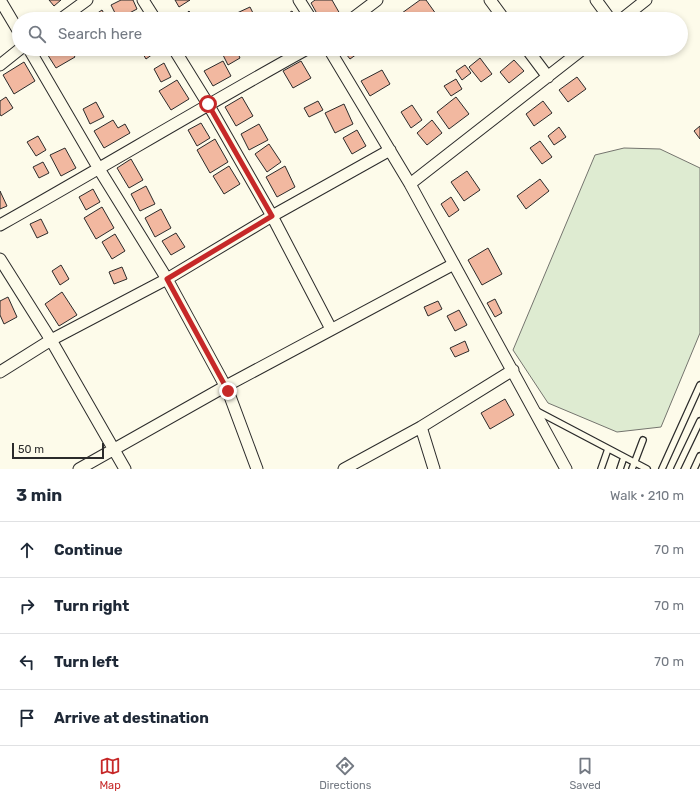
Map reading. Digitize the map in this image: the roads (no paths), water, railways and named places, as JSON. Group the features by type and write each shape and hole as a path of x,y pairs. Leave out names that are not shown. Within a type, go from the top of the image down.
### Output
{"street":[{"path":"0,0 12,20"},
{"path":"71,12 87,0"},
{"path":"143,0 151,12"},
{"path":"300,0 307,12"},
{"path":"361,12 377,0"},
{"path":"490,0 499,12"},
{"path":"596,0 605,12"},
{"path":"631,12 646,0"},
{"path":"0,65 12,55"},
{"path":"33,56 99,169 167,279 226,386 257,469"},
{"path":"178,56 208,104 272,216 331,329"},
{"path":"0,225 99,169 208,104 294,56"},
{"path":"333,56 410,184 566,469"},
{"path":"532,56 548,77"},
{"path":"410,184 574,56"},
{"path":"0,372 51,340 167,279 272,216 390,150"},
{"path":"0,259 51,340 125,469"},
{"path":"79,469 226,386 454,264"},
{"path":"344,469 421,427 513,370"},
{"path":"421,427 434,469"}],"lane":[{"path":"662,469 700,385"},
{"path":"534,410 647,469"},
{"path":"677,469 700,421"},
{"path":"632,469 643,440"},
{"path":"601,469 608,449"},
{"path":"694,469 700,456"},
{"path":"620,469 624,457"}]}
